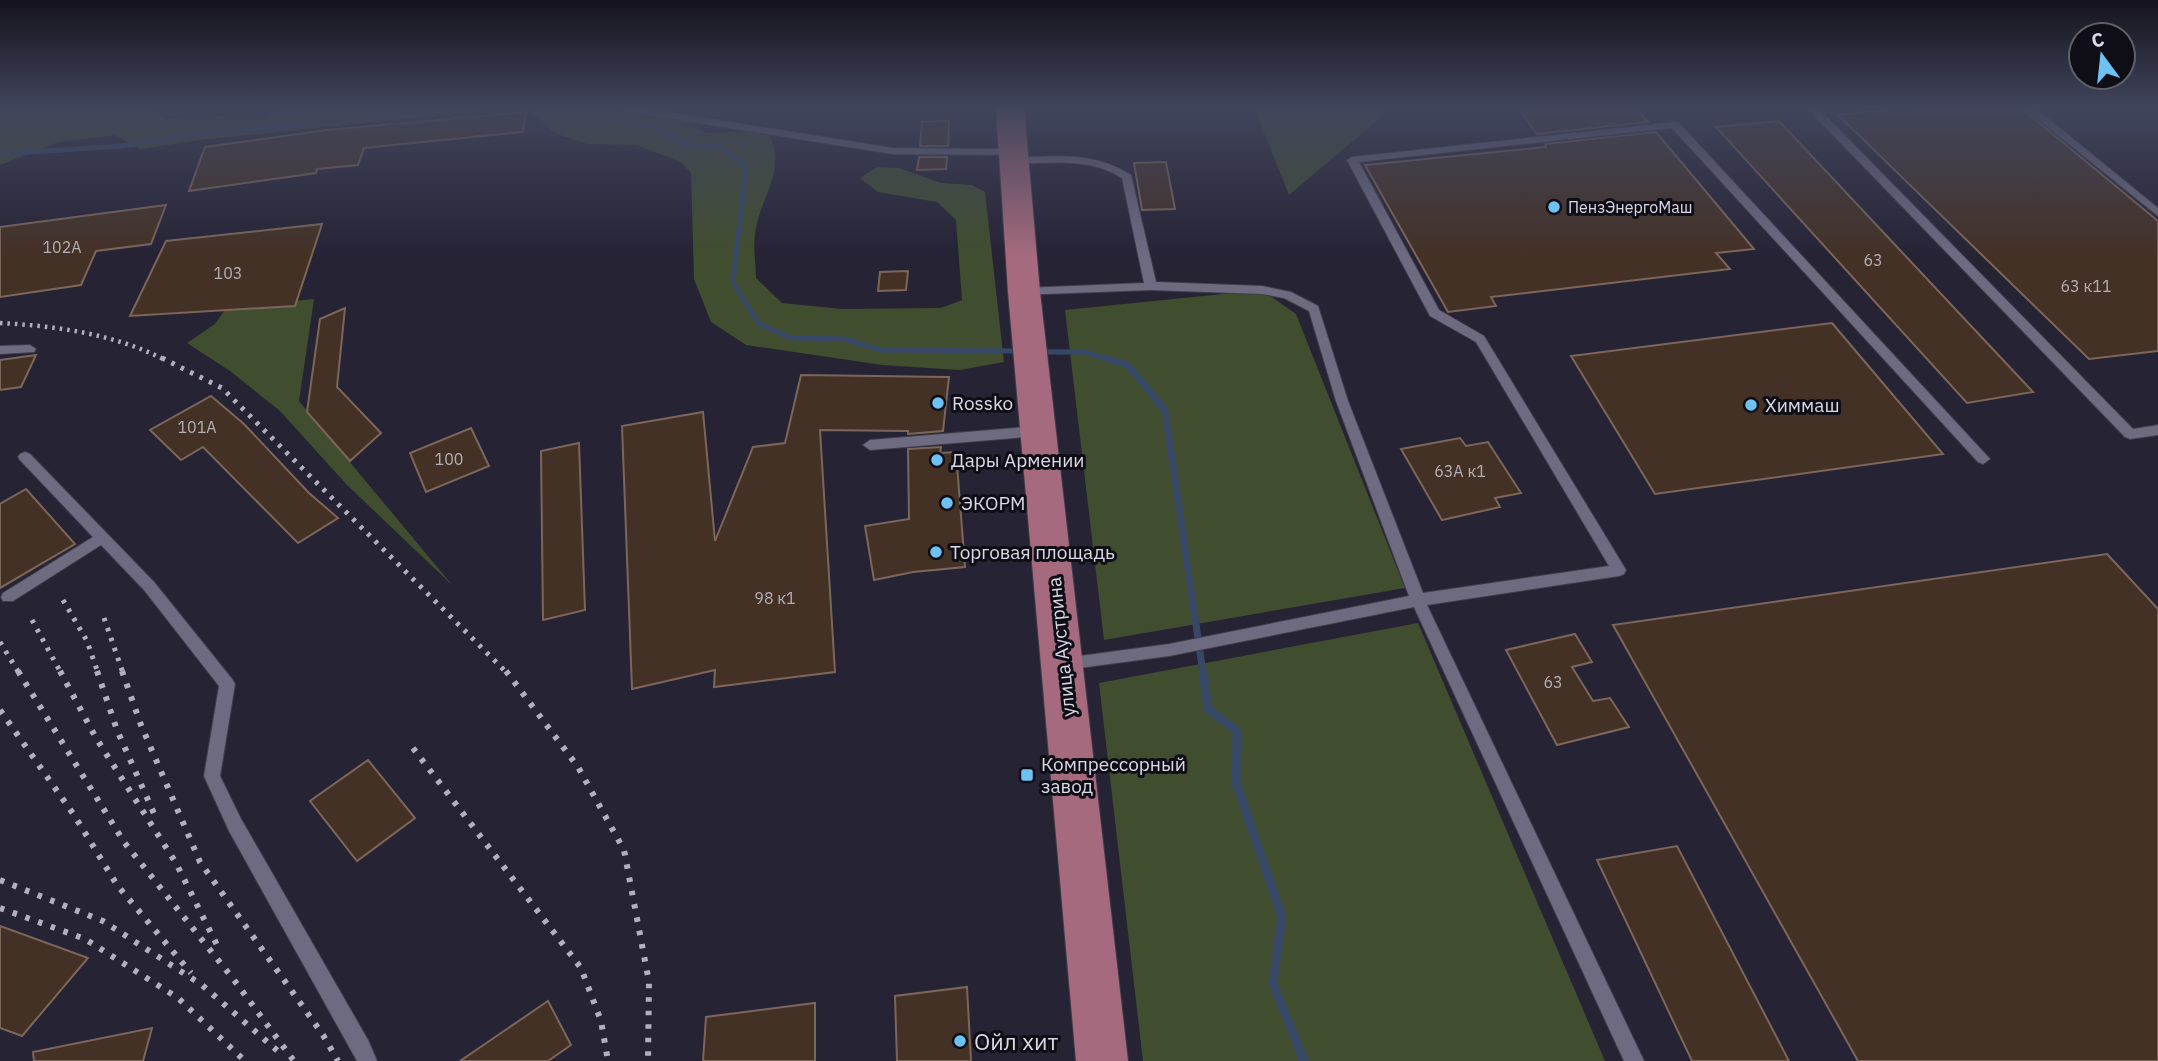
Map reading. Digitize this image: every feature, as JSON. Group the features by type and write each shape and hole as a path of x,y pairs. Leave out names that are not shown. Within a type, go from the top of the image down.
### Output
{"main road":[{"name":"улица Аустрина","path":"1014,157 1024,292 1102,1061"}],"lane":[{"path":"1020,157 1101,163 1118,169 1126,177 1151,286"},
{"path":"1063,664 1170,650 1418,600 1619,570 1480,339 1434,313 1352,160 1384,157"},
{"path":"1704,157 1983,459"},
{"path":"1859,157 2130,434 2158,430"},
{"path":"2089,157 2158,213"},
{"path":"1024,292 1151,286 1262,290 1287,295 1314,309 1342,401 1418,600 1634,1061"},
{"path":"0,350 30,349"},
{"path":"870,445 1039,431"},
{"path":"25,457 149,586 227,684 212,776 235,825 367,1061"},
{"path":"8,597 103,538"}],"green space":[{"path":"0,157 22,157 0,165"},
{"path":"667,157 775,157 771,183 755,234 756,278 782,303 842,309 941,308 962,300 956,220 937,202 878,192 860,178 877,167 899,168 941,183 972,185 985,192 1004,362 960,370 882,365 746,345 711,322 694,279 691,173 681,162"},
{"path":"1274,157 1334,157 1289,195"},
{"path":"1262,290 1296,314 1405,588 1104,640 1065,310"},
{"path":"314,299 299,401 453,586 347,485 280,411 230,371 187,343 215,324 226,308"},
{"path":"1418,623 1605,1061 1143,1061 1099,683"}],"building":[{"path":"202,157 361,157 358,165 317,169 316,173 189,191"},
{"path":"919,157 947,157 946,169 917,170"},
{"name":"ПензЭнергоМаш","path":"1450,157 1677,157 1754,249 1716,253 1730,269 1491,297 1496,306 1448,312 1365,165"},
{"path":"1743,157 1812,157 2033,392 1967,403"},
{"path":"1881,157 2080,157 2158,221 2158,351 2089,359"},
{"path":"1166,162 1175,209 1142,210 1134,163"},
{"path":"166,205 151,244 96,251 81,285 0,297 0,227"},
{"path":"322,224 295,306 130,316 166,241"},
{"path":"908,271 906,290 878,291 880,272"},
{"path":"345,308 337,387 381,433 350,461 307,412 320,319"},
{"name":"Химмаш","path":"1832,323 1943,454 1655,494 1571,356"},
{"path":"36,355 21,387 0,390 0,360"},
{"path":"801,375 949,377 943,431 908,434 908,431 820,430 835,672 714,687 715,670 632,689 622,426 703,412 715,541 753,447 785,443"},
{"path":"211,396 244,424 309,493 338,518 298,543 203,447 181,460 150,430"},
{"path":"471,428 489,466 426,492 410,453"},
{"path":"1460,438 1466,446 1488,442 1521,493 1495,498 1500,507 1442,520 1401,449"},
{"path":"579,443 585,610 543,620 541,451"},
{"path":"941,447 940,453 956,452 965,567 913,572 874,580 865,526 909,519 908,449"},
{"path":"26,489 75,544 0,588 0,504"},
{"path":"2107,554 2158,609 2158,1061 1858,1061 1613,625"},
{"path":"1575,634 1592,662 1572,667 1593,701 1610,698 1629,727 1557,745 1506,650"},
{"path":"368,760 415,818 357,861 310,801"},
{"path":"1677,846 1789,1061 1692,1061 1597,860"},
{"path":"0,926 88,958 22,1036 0,1028"},
{"path":"967,987 971,1061 897,1061 895,996"},
{"path":"548,1001 571,1045 548,1061 460,1061"},
{"path":"815,1003 815,1061 703,1061 706,1017"},
{"path":"152,1028 143,1061 34,1061 33,1052"}],"waterway":[{"path":"733,157 746,167 733,282 759,324 791,338 845,339 880,350 1022,351"},
{"path":"1040,352 1085,352 1110,360"},
{"path":"1104,358 1128,365 1165,410 1203,673"},
{"path":"1203,671 1208,709 1237,731 1236,782 1282,917 1273,983 1304,1061"}],"railway":[{"path":"0,323 85,333 126,344 165,360"},
{"path":"162,358 222,388 507,673"},
{"path":"63,600 87,641 98,673"},
{"path":"104,618 123,673"},
{"path":"32,620 61,673"},
{"path":"0,642 19,673"},
{"path":"18,671 124,842 234,980 294,1061"},
{"path":"60,671 96,738 176,863 220,951"},
{"path":"97,671 117,730 156,818"},
{"path":"122,671 141,725 200,862 323,1035 338,1061"},
{"path":"506,671 578,767 624,850 649,982 648,1061"},
{"path":"0,710 74,815 117,885 191,973"},
{"path":"413,748 581,968 601,1021 608,1061"},
{"path":"0,880 103,921 202,985 280,1053"},
{"path":"0,908 85,939 178,998 245,1061"}],"place":[{"name":"ПензЭнергоМаш","path":"1554,207"},
{"name":"Rossko","path":"938,403"},
{"name":"Химмаш","path":"1751,405"},
{"name":"Дары Армении","path":"937,460"},
{"name":"ЭКОРМ","path":"947,503"},
{"name":"Торговая площадь","path":"936,552"},
{"name":"Компрессорный завод","path":"1027,775"},
{"name":"Ойл хит","path":"960,1041"}]}
